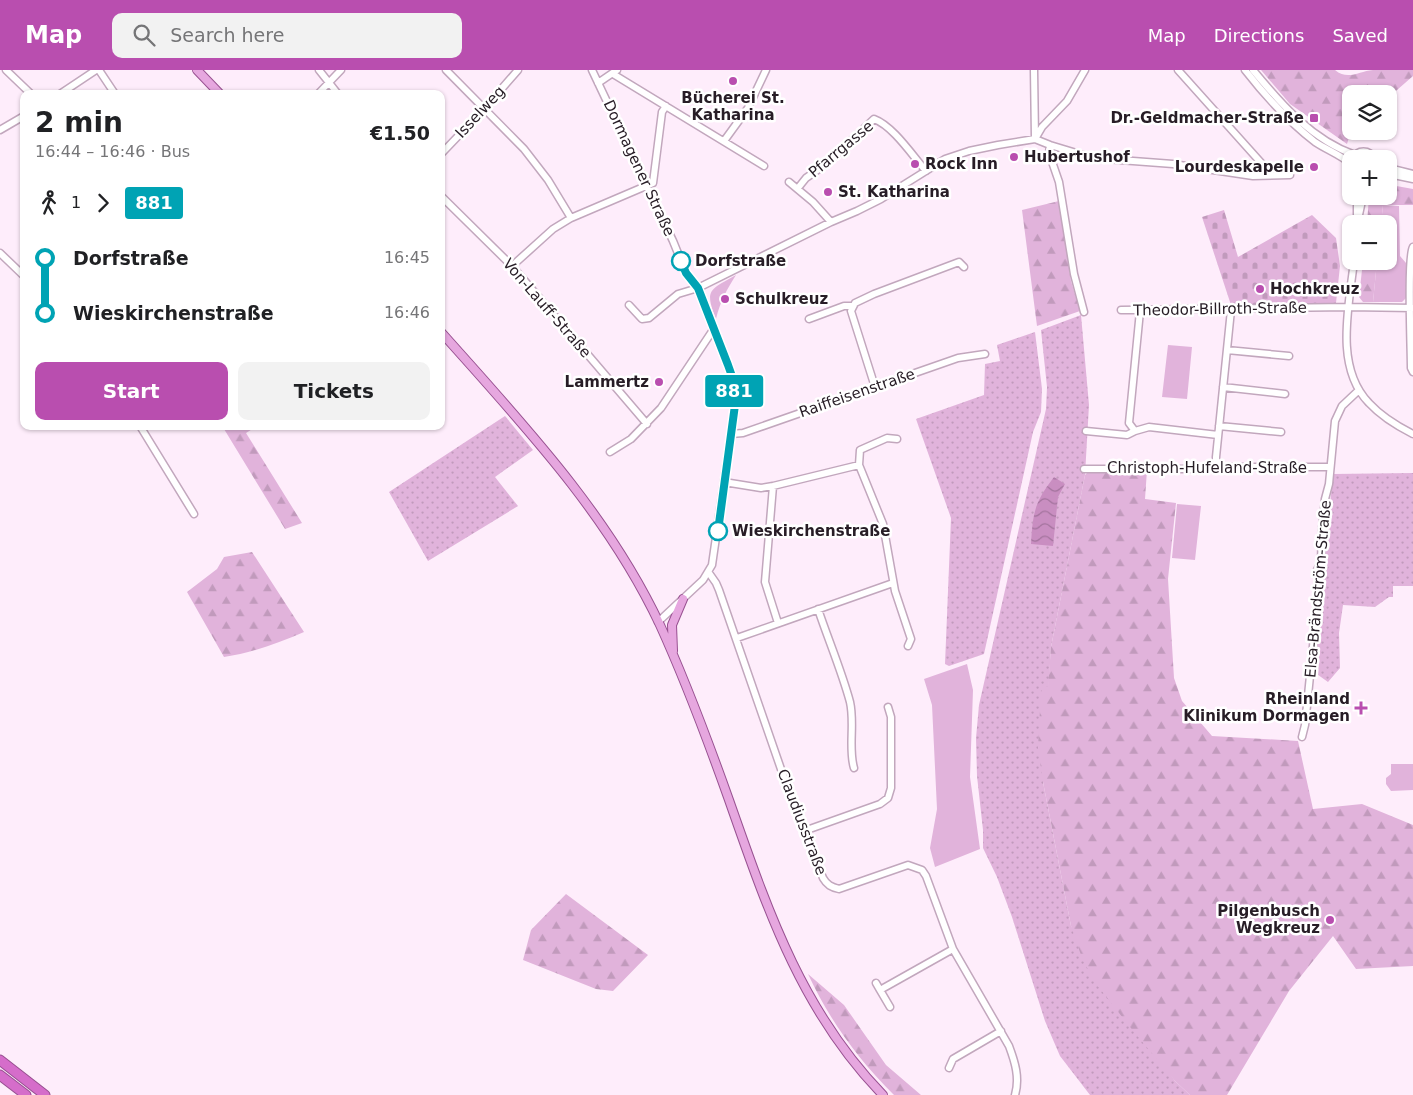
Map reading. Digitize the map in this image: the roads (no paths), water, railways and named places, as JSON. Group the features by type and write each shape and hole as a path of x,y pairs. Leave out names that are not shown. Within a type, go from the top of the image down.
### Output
{"highway":[{"path":"0,1060 45,1095"},
{"path":"0,1075 26,1095"}],"main road":[{"path":"197,70 216,90"},
{"path":"445,337 568,478 618,551 658,622 673,655 712,750 759,885 787,954 828,1027 854,1063 883,1095"},
{"path":"673,655 672,625 683,599"}],"street":[{"path":"6,70 27,90"},
{"path":"66,90 98,70 112,90"},
{"path":"319,70 334,90"},
{"path":"322,90 341,70"},
{"path":"446,70 524,148 548,180 571,218"},
{"name":"Isselweg","path":"445,150 518,70"},
{"name":"Dormagener Straße","path":"592,70 674,240 686,273 698,288 733,379 735,405 714,558 708,573 658,622"},
{"path":"724,141 748,108 766,70"},
{"path":"1034,70 1035,139"},
{"path":"1035,139 1042,126 1067,100 1085,70"},
{"path":"1178,70 1264,166 1264,175"},
{"path":"1245,70 1265,96 1286,118 1316,142 1342,158"},
{"path":"1254,70 1290,113 1306,127 1342,150"},
{"path":"598,83 615,72 666,106 764,166"},
{"path":"512,266 552,229 571,218 653,183 662,112 666,106"},
{"path":"0,130 20,118"},
{"name":"Pfarrgasse","path":"798,188 806,178 826,164 874,119 880,121 895,135 926,171"},
{"path":"629,305 642,319 646,319 678,294 698,288 831,222 857,212 945,159 969,151 1035,139 1093,158 1173,164 1246,176 1290,175"},
{"path":"1050,145 1049,153 1059,182 1074,274 1084,312"},
{"path":"1397,170 1413,174"},
{"path":"1397,176 1413,180"},
{"name":"Pfarrgasse","path":"789,182 798,188 831,222"},
{"name":"Von-Lauff-Straße","path":"445,200 512,266 647,424"},
{"path":"1357,205 1357,224 1361,205"},
{"path":"1413,247 1411,251 1411,368 1413,372"},
{"path":"0,253 20,272"},
{"path":"874,387 850,311 852,306 874,294 959,262 964,267"},
{"path":"1353,270 1347,350 1350,371 1359,390 1374,409 1413,434"},
{"path":"809,319 844,306 852,306"},
{"name":"Theodor-Billroth-Straße","path":"1121,310 1412,308"},
{"path":"1221,467 1216,461 1216,457 1231,310"},
{"path":"1135,431 1129,424 1140,311"},
{"path":"610,452 631,439 647,424 670,395 713,330"},
{"path":"1227,350 1289,356"},
{"name":"Raiffeisenstraße","path":"731,434 743,433 958,358 985,354"},
{"path":"1223,387 1285,394"},
{"name":"Elsa-Brändström-Straße","path":"1302,737 1305,725 1320,577 1317,570 1321,562 1325,499 1329,484 1335,421 1342,406 1359,390"},
{"path":"1219,426 1281,432"},
{"path":"1086,431 1127,435 1149,428 1218,435"},
{"path":"142,430 194,514"},
{"path":"897,438 887,438 860,450 859,465 883,524 893,583 911,639 908,646"},
{"path":"724,482 761,488 859,465"},
{"name":"Christoph-Hufeland-Straße","path":"1084,469 1206,470 1221,467 1330,467"},
{"path":"774,486 765,582 778,623"},
{"name":"Claudiusstraße","path":"708,573 716,583 737,638 738,648 804,831 823,878 827,884 838,888 852,885 908,865 922,870 926,876 953,949 1015,1061 1018,1075 1015,1095"},
{"path":"737,638 893,583"},
{"path":"818,609 850,702 852,720 851,758 854,768"},
{"path":"804,831 880,804 888,798 891,788 891,717 888,707"},
{"path":"880,990 953,949"},
{"path":"876,983 890,1007"},
{"path":"949,1068 953,1059 1000,1031"}],"water":[{"path":"1054,477 1065,484 1058,497 1053,546 1031,544 1038,501"}],"place":[{"name":"Bücherei St. Katharina","path":"733,81"},
{"name":"Dr.-Geldmacher-Straße","path":"1314,118"},
{"name":"Hubertushof","path":"1014,157"},
{"name":"Rock Inn","path":"915,164"},
{"name":"Lourdeskapelle","path":"1314,167"},
{"name":"St. Katharina","path":"828,192"},
{"name":"Dorfstraße","path":"681,261"},
{"name":"Hochkreuz","path":"1260,289"},
{"name":"Schulkreuz","path":"725,299"},
{"name":"Lammertz","path":"659,382"},
{"name":"Wieskirchenstraße","path":"718,531"},
{"name":"Rheinland Klinikum Dormagen","path":"1361,708"},
{"name":"Pilgenbusch Wegkreuz","path":"1330,920"}]}
